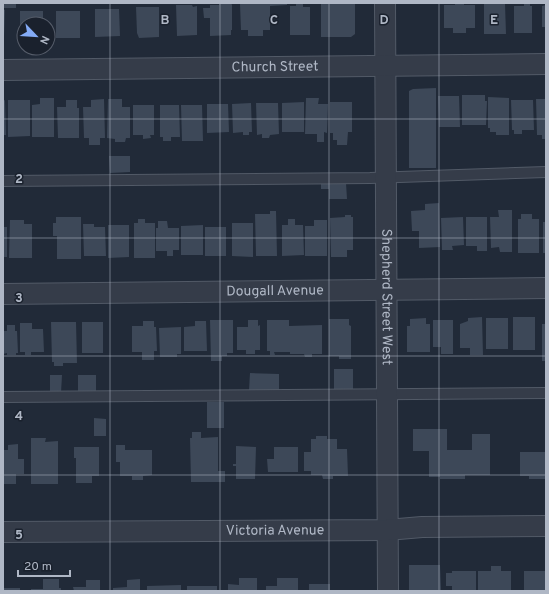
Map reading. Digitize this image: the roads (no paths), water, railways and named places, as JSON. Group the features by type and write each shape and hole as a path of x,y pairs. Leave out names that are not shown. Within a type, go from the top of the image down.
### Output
{"street":[{"name":"Shepherd Street West","path":"385,3 388,591"},
{"name":"Church Street","path":"3,70 546,64"},
{"name":"Dougall Avenue","path":"3,294 546,288"},
{"name":"Victoria Avenue","path":"3,532 388,530 422,527 546,526"}],"lane":[{"path":"3,181 386,177 546,172"},
{"path":"3,397 546,393"}]}
